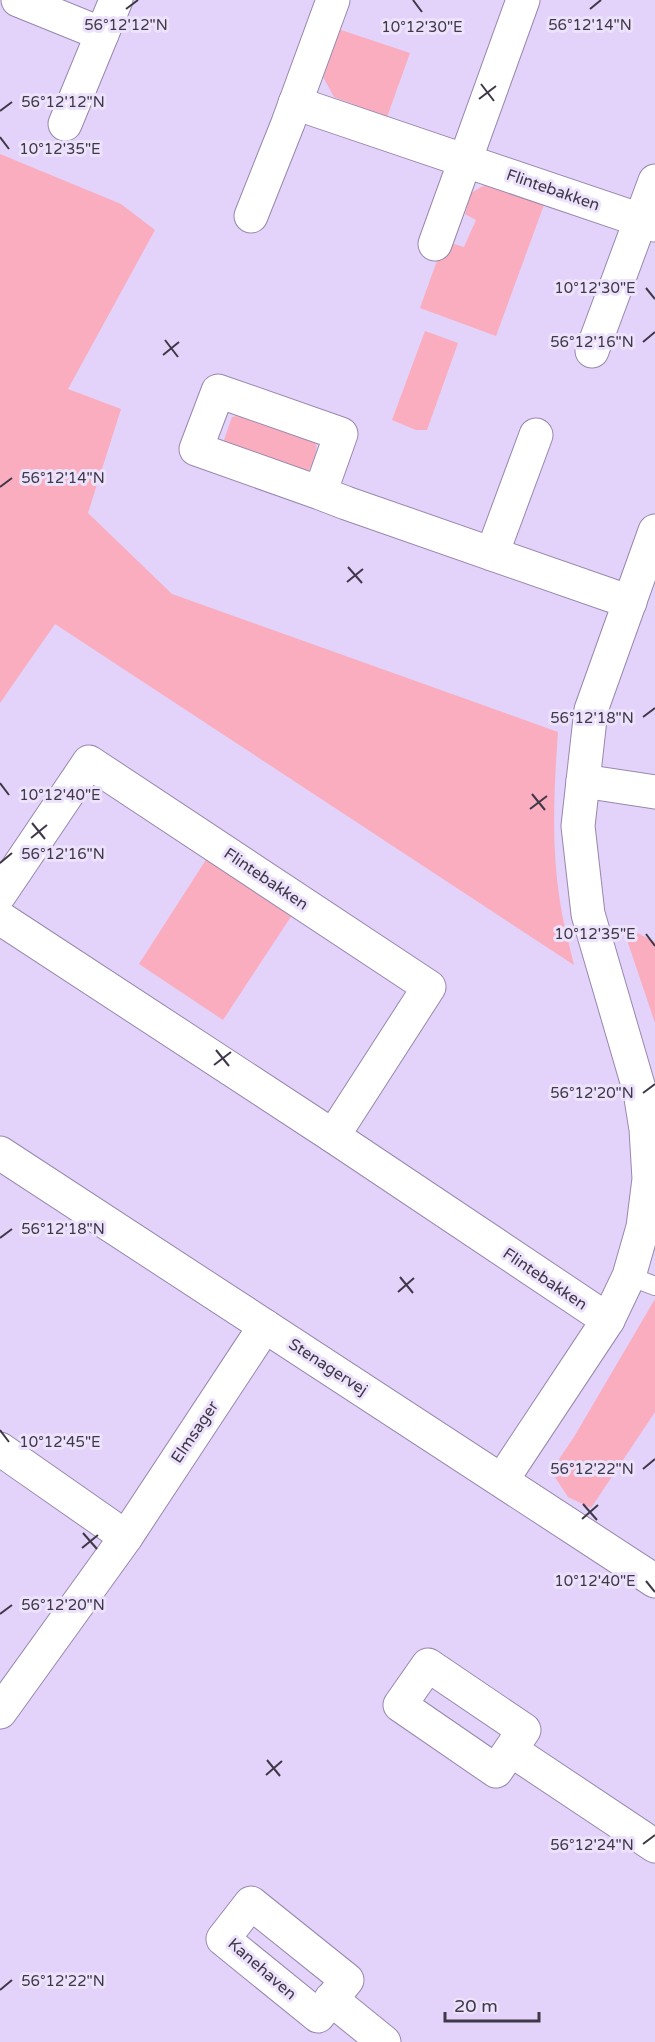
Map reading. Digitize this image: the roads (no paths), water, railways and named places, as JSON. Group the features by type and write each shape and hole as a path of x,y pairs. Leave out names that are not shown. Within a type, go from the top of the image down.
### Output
{"street":[{"path":"18,0 102,34"},
{"path":"65,124 116,0"},
{"path":"251,216 333,0"},
{"path":"435,244 523,0"},
{"name":"Flintebakken","path":"295,103 648,223"},
{"path":"592,351 648,223 655,181"},
{"path":"492,554 536,435"},
{"path":"320,493 630,602"},
{"name":"Flintebakken","path":"502,1480 608,1320 642,1281 643,1227 649,1179 646,1129 640,1092 588,914 578,826 591,710 655,531"},
{"name":"Flintebakken","path":"0,894 89,762 429,987 333,1136"},
{"path":"583,781 655,792"},
{"name":"Flintebakken","path":"0,918 333,1136 608,1320"},
{"name":"Stenagervej","path":"0,1153 655,1581"},
{"name":"Elmsager","path":"0,1712 126,1537 265,1326"},
{"path":"0,1449 126,1537"},
{"path":"511,1750 655,1846"},
{"path":"331,1999 384,2042"}]}
